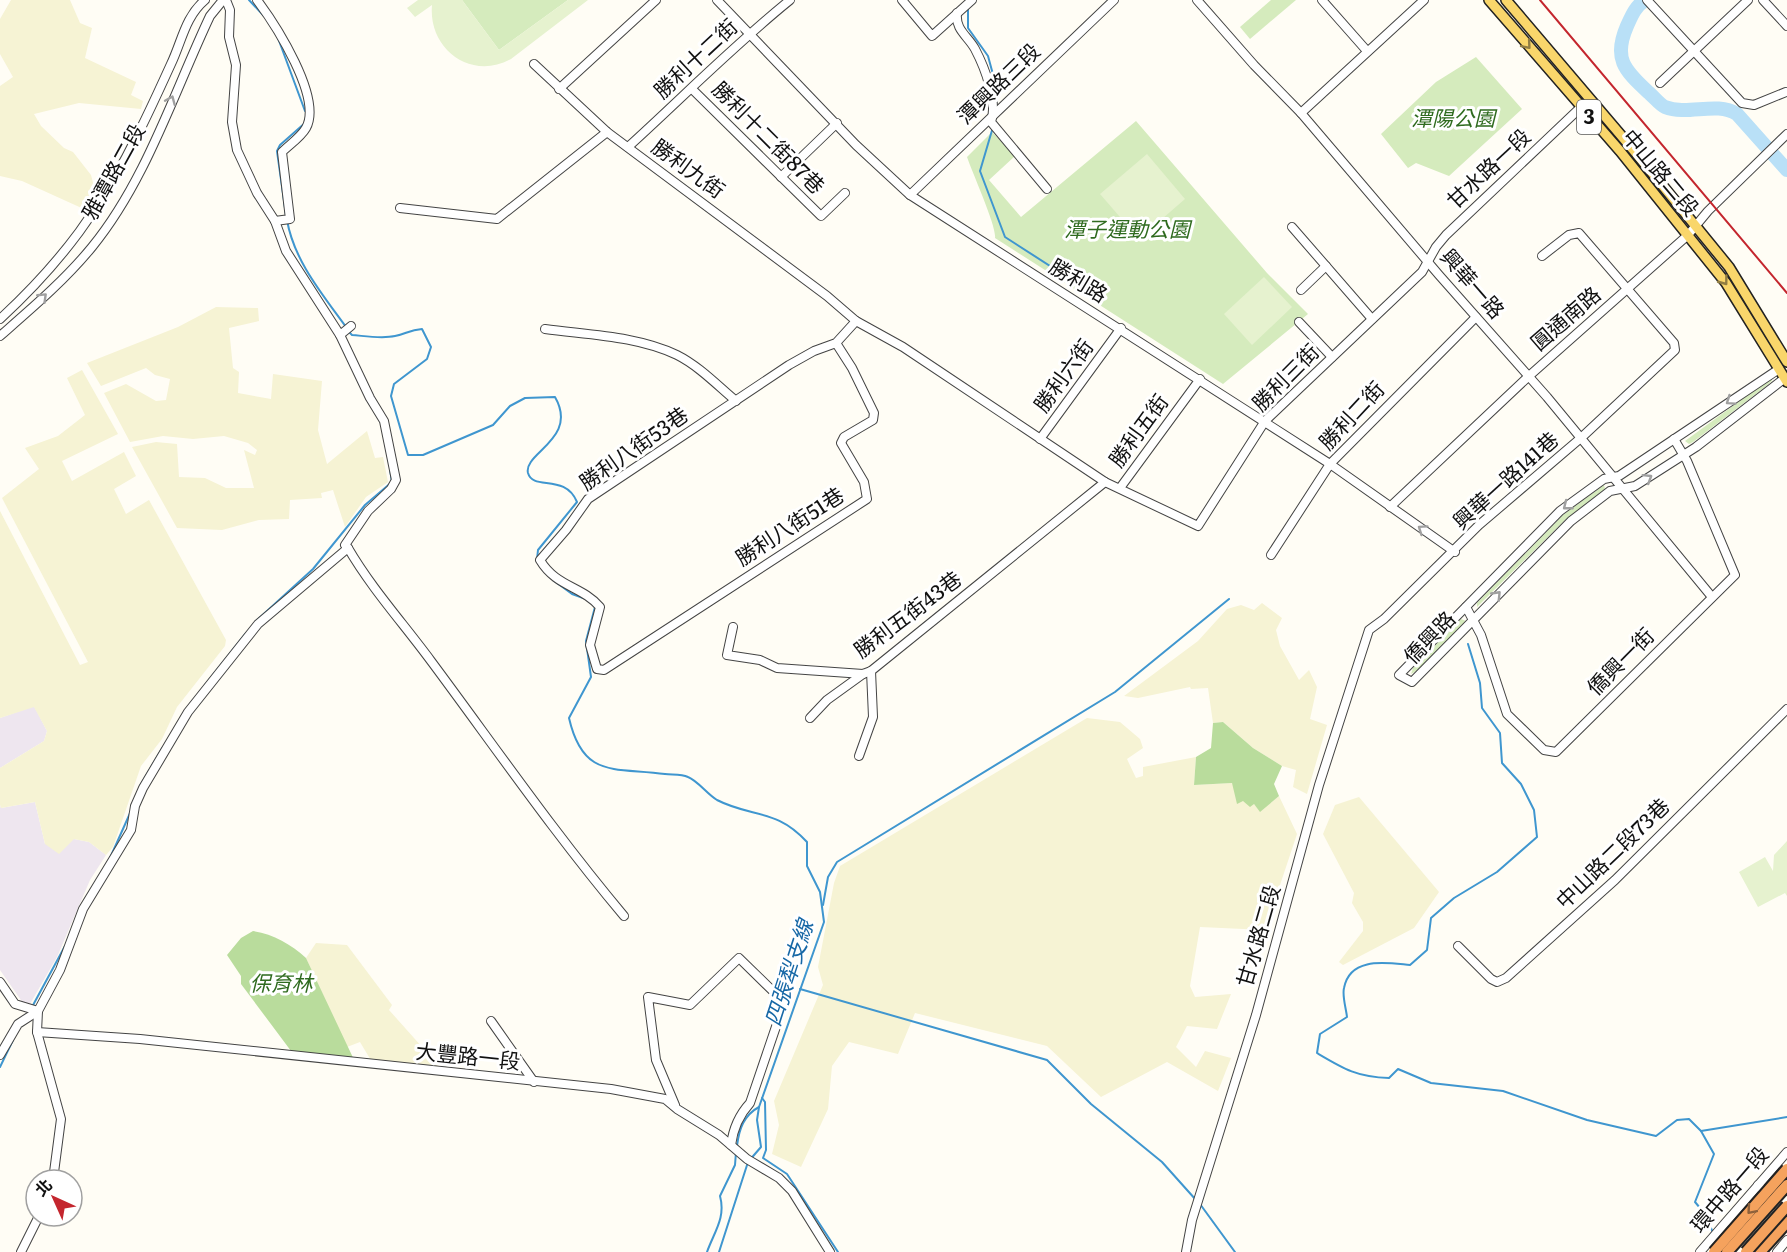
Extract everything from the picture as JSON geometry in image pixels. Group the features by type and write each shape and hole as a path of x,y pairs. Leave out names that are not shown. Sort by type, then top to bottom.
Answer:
{"highway":[{"path":"1714,1252 1787,1169"},
{"path":"1727,1252 1787,1185"},
{"path":"1746,1252 1787,1205"},
{"path":"1760,1252 1787,1222"}],"main road":[{"name":"中山路二段","path":"1489,0 1726,283 1786,380"},
{"name":"中山路二段","path":"1506,0 1729,267 1787,362"}],"street":[{"name":"雅潭路二段","path":"0,320 33,289 81,231 140,132 194,10 205,0"},
{"name":"雅潭路二段","path":"0,336 80,261 125,198 210,16 225,0"},
{"path":"225,0 230,10 228,37 236,65 233,135 237,150 257,192 275,221 286,252 340,335 370,398 384,421 396,480 391,489 368,511 345,545 366,579 430,659 484,736 580,864 624,916"},
{"path":"257,0 273,21 300,76 311,112 306,129 282,152 290,219 275,221"},
{"path":"559,89 656,0"},
{"name":"勝利路","path":"717,0 910,195 1121,328 1330,464 1455,552"},
{"name":"勝利十二街","path":"628,147 749,33 790,0"},
{"path":"902,0 932,36 969,3"},
{"name":"潭興路三段","path":"910,195 995,118 1114,0"},
{"name":"興華一路","path":"1197,0 1254,65 1301,113 1582,437 1712,597"},
{"path":"1322,0 1367,51"},
{"path":"1301,113 1424,0"},
{"path":"1647,0 1742,103 1754,105 1786,92"},
{"path":"1660,83 1748,0"},
{"path":"1764,0 1787,26"},
{"path":"957,13 958,28 974,47 982,64 995,118 1047,189"},
{"name":"勝利九街","path":"534,64 607,132 827,296 856,321 903,348"},
{"name":"勝利十二街87巷","path":"692,89 821,216 845,193"},
{"name":"甘水路一段","path":"1429,261 1436,247 1462,219 1580,108"},
{"path":"781,177 837,123"},
{"path":"400,208 497,219 607,132"},
{"name":"圓通南路","path":"1390,507 1529,376 1688,235 1787,134"},
{"path":"1292,227 1371,319"},
{"path":"1542,256 1569,235 1579,233 1629,289"},
{"name":"勝利三街","path":"1119,488 1198,526 1264,422 1422,272 1429,261"},
{"path":"1301,290 1326,266"},
{"name":"興華一路141巷","path":"1369,630 1455,552 1479,525 1582,437 1675,350 1674,343 1629,289"},
{"name":"勝利二街","path":"1271,555 1330,464 1476,317"},
{"name":"勝利八街53巷","path":"604,670 597,669 590,645 600,607 591,597 568,587 547,572 540,560 588,499 797,360 836,344 856,321"},
{"path":"1299,322 1332,357"},
{"path":"340,335 351,326"},
{"name":"勝利六街","path":"903,348 1040,440 1121,328"},
{"path":"545,329 608,337 655,347 679,356 736,401"},
{"name":"勝利八街51巷","path":"604,670 867,499 864,482 841,443 844,437 873,420 874,413 852,368 836,344"},
{"name":"僑興路","path":"1779,369 1615,477 1604,479 1560,511 1399,675 1412,682 1571,521 1611,490 1635,486 1684,455 1786,380"},
{"name":"勝利五街","path":"1040,440 1105,482 1119,488 1200,379"},
{"name":"僑興一街","path":"1466,607 1474,619 1507,714 1544,750 1552,753 1564,744 1735,574 1684,455 1674,439"},
{"name":"勝利五街43巷","path":"733,627 727,655 760,660 777,668 867,672 1105,482"},
{"path":"55,1168 61,1119 37,1032 38,1011 60,970 83,909 131,830 135,806 143,788 188,712 258,624 348,548"},
{"name":"甘水路二段","path":"1186,1252 1192,1220 1256,1015 1319,785 1369,630"},
{"path":"810,717 827,700 867,672 873,717 859,756"},
{"name":"中山路二段73巷","path":"1458,946 1491,979 1497,982 1506,978 1615,880 1787,709"},
{"path":"677,1109 656,1060 648,997 690,1005 740,958 781,999 783,1006 750,1103 743,1111 733,1131 731,1145"},
{"path":"0,982 15,1004 38,1011"},
{"path":"0,1055 18,1024 38,1011"},
{"path":"491,1022 534,1083"},
{"name":"大豐路一段","path":"37,1032 152,1040 534,1083 611,1089 666,1099 677,1109 786,1184 830,1252"},
{"name":"環中路一段","path":"1700,1252 1787,1152"},
{"path":"1758,1185 1767,1186 1787,1205"},
{"path":"1758,1185 1787,1215"},
{"path":"21,1252 33,1228"},
{"path":"1777,1252 1787,1240"}],"shaded area":[{"path":"11,0 70,0 80,23 92,28 85,58 136,82 131,95 143,101 141,109 79,103 34,114 41,126 64,148 73,152 91,175 96,194 86,210 22,181 0,176 0,86 13,77 0,54 0,19"},
{"path":"216,307 258,308 259,321 229,328 233,368 239,372 238,393 271,399 273,374 322,381 318,430 327,464 367,431 375,458 383,457 388,482 366,497 345,527 333,490 321,493 322,498 290,500 289,519 259,520 222,530 177,528 132,447 156,442 177,444 179,477 205,478 226,488 254,488 244,450 255,455 257,450 248,443 224,436 193,439 163,436 130,442 104,393 126,384 156,401 166,400 170,379 155,375 146,368 101,386 87,363 178,327"},
{"path":"82,370 118,434 62,461 72,481 124,452 136,476 114,489 126,514 149,500 226,640 225,646 177,707 162,739 141,766 113,847 106,855 89,842 74,839 59,854 45,844 35,802 1,808 0,805 0,768 44,741 47,731 34,707 0,718 0,511 80,665 88,662 2,498 39,469 25,448 58,436 85,415 67,378"},
{"path":"1262,603 1282,618 1276,630 1280,646 1299,680 1309,670 1317,687 1310,719 1327,725 1307,794 1293,787 1296,770 1282,766 1253,748 1223,722 1213,723 1208,688 1191,689 1190,687 1138,698 1124,696 1198,641 1227,609 1241,605 1254,610"},
{"path":"34,706 47,731 44,741 0,768 0,718"},
{"path":"1087,718 1120,722 1140,739 1143,748 1127,759 1136,778 1143,776 1143,767 1196,757 1194,785 1232,783 1243,801 1254,804 1260,811 1279,796 1297,834 1265,930 1200,927 1190,986 1195,997 1231,994 1217,1029 1187,1026 1176,1047 1196,1067 1205,1051 1231,1058 1218,1091 1167,1062 1101,1097 1047,1046 915,1013 898,1054 849,1042 832,1066 828,1109 801,1167 772,1154 779,1125 774,1101 823,985 818,967 834,883 840,866"},
{"path":"1359,797 1439,892 1414,928 1343,965 1339,962 1363,931 1363,922 1352,903 1354,893 1323,834 1335,805"},
{"path":"35,802 45,844 74,839 89,842 106,855 90,880 57,957 30,1004 23,1003 0,970 0,805 1,808"},
{"path":"316,943 347,945 392,1005 389,1010 439,1066 436,1070 372,1062 360,1042 347,1047 306,958"}],"green space":[{"path":"418,0 462,0 499,50 568,0 588,0 511,59 496,65 481,66 455,57 445,47 437,35 432,5 415,17 407,8"},
{"path":"462,0 568,0 499,50"},
{"path":"1271,0 1296,0 1250,39 1240,27"},
{"name":"潭陽公園","path":"1476,57 1522,109 1449,176 1416,163 1408,168 1381,134 1436,82"},
{"name":"潭子運動公園","path":"1136,121 1267,273 1308,314 1223,384 995,238 988,211 967,157 992,132 1015,156 989,180 1021,217"},
{"path":"1147,154 1185,199 1139,239 1100,194"},
{"path":"1264,277 1292,307 1252,345 1224,314"},
{"path":"1771,378 1772,381 1765,387 1693,442 1689,444 1685,441"},
{"path":"1604,485 1605,489 1566,519 1477,607 1477,603 1563,515"},
{"path":"1461,619 1466,621 1418,670 1411,674 1413,668"},
{"path":"1223,722 1253,748 1282,766 1274,784 1279,796 1260,812 1254,804 1250,807 1243,801 1237,804 1232,783 1194,785 1196,757 1211,748 1213,723"},
{"path":"1787,841 1787,896 1785,893 1758,907 1739,872 1765,857 1773,871 1774,855"},
{"name":"保育林","path":"253,931 281,940 306,958 356,1064 294,1055 241,984 241,976 227,955 241,938"}],"waterway":[{"name":"四張犁支線","path":"249,0 264,16"},
{"path":"1645,0 1632,15 1623,37 1621,55 1627,70 1665,107 1683,110 1711,108 1729,110 1737,114 1787,170"},
{"path":"968,6 968,28 988,56 998,93 996,103"},
{"name":"四張犁支線","path":"278,38 305,111"},
{"name":"四張犁支線","path":"286,215 277,151 280,145 305,123"},
{"path":"993,127 980,171 1005,237 1095,295"},
{"name":"四張犁支線","path":"287,220 296,250 303,263 346,327"},
{"name":"四張犁支線","path":"349,332 352,335 385,337 422,329 431,347 427,359 394,384 391,396 408,455 423,455 493,425 510,406 525,398 555,397 561,412 560,424 556,434 533,459 528,473 536,481 565,488 572,493 577,502 538,550 537,559"},
{"path":"255,622 313,569 365,505 392,482 390,469"},
{"name":"四張犁支線","path":"553,580 572,594 586,599"},
{"path":"823,905 828,877 837,862 1115,692 1229,599"},
{"name":"四張犁支線","path":"595,607 586,641 591,677 569,718 575,738 583,752 592,761 603,766 688,777 717,800 785,824 807,842 807,866 820,892 824,922 759,1107 757,1120 761,1147 748,1162 719,1252"},
{"path":"205,685 246,633"},
{"path":"1468,644 1480,683 1482,708 1500,733 1502,763 1521,784 1534,810 1537,837 1497,872 1454,898 1431,918 1427,950 1410,965 1371,964 1361,966 1354,971 1344,988 1347,1017 1320,1034 1317,1053 1359,1074 1389,1078 1398,1069 1431,1083 1503,1091 1587,1120 1656,1136 1677,1120 1689,1119 1701,1131 1714,1154 1695,1202 1706,1215 1713,1233"},
{"path":"140,786 163,747"},
{"path":"110,858 131,811"},
{"path":"32,1007 65,946"},
{"path":"800,989 1047,1060 1091,1104 1162,1162 1196,1200"},
{"path":"0,1067 13,1040"},
{"path":"762,1098 765,1102 766,1150 763,1158 787,1174 838,1252"},
{"path":"737,1146 743,1123 759,1107"},
{"path":"1701,1131 1787,1117"},
{"path":"707,1252 720,1218 720,1196 735,1165 736,1152"},
{"path":"1200,1204 1235,1252"}],"railway":[{"path":"1540,0 1787,293"}]}
